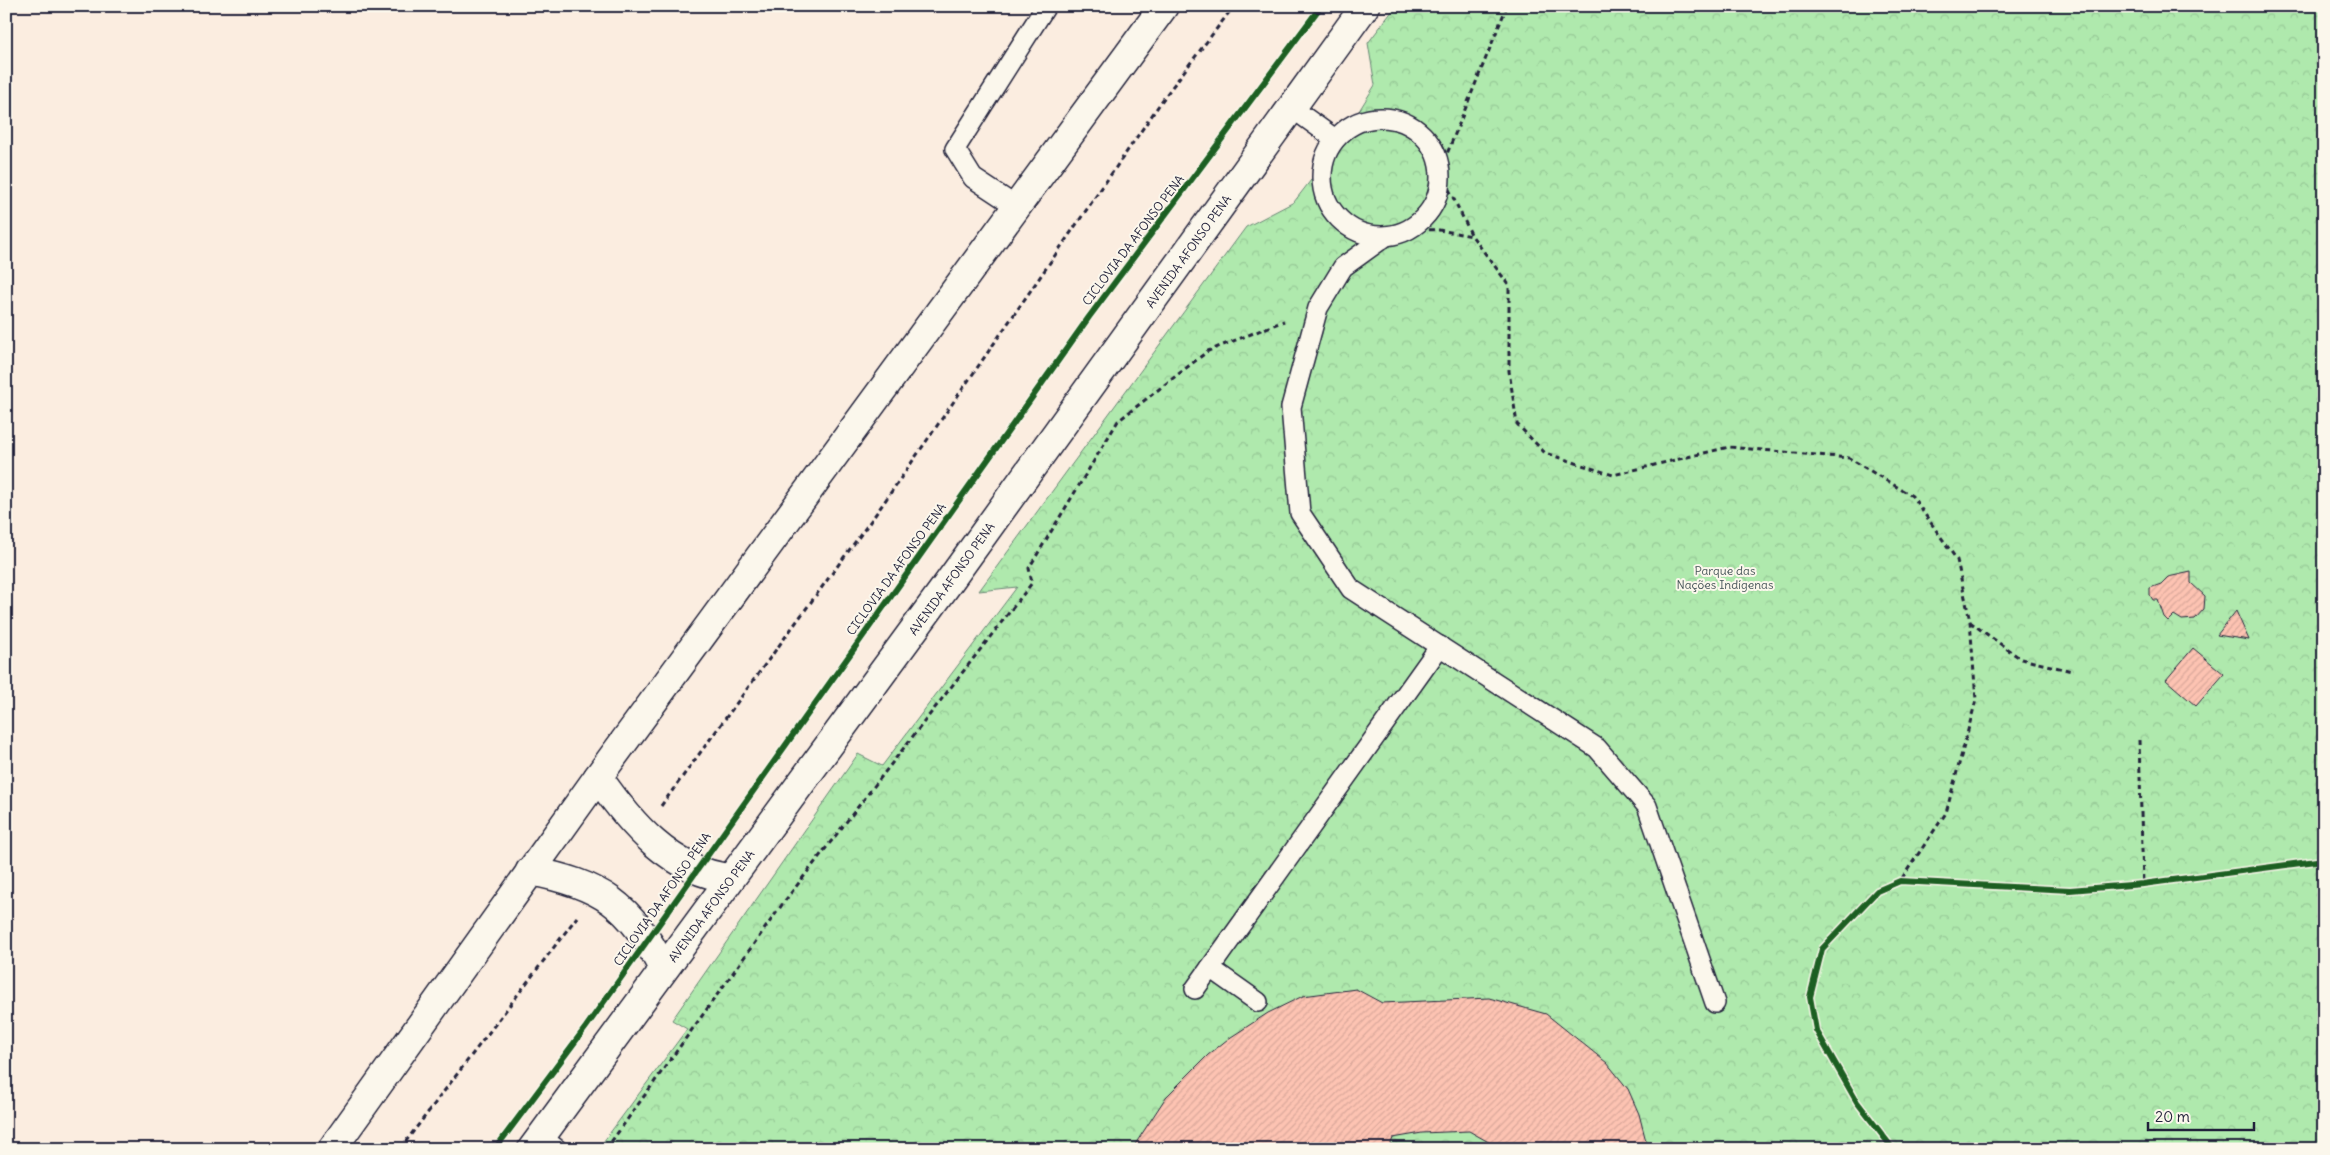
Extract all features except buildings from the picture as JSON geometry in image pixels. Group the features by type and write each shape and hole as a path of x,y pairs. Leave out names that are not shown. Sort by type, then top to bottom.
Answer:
{"main road":[{"path":"332,1149 598,777 1164,6"},
{"name":"AVENIDA AFONSO PENA","path":"543,1145 663,969 946,586 1365,6"},
{"path":"598,777 625,813 676,860 696,871 712,876 730,878"},
{"path":"530,871 554,876 597,891 614,901 631,917 647,939 663,969"}],"lane":[{"path":"1016,207 973,178 955,149 1046,6"},
{"path":"1292,108 1334,139"},
{"path":"1386,236 1364,234 1342,223 1328,205 1321,182 1324,159 1334,139 1352,124 1375,117 1398,120 1419,131 1434,148 1440,171 1438,194 1426,215 1409,229 1386,236 1343,267 1318,308 1291,406 1300,513 1351,589 1597,748 1646,806 1715,1004"},
{"path":"1194,989 1440,646"},
{"path":"1210,968 1258,1002"}],"path":[{"path":"643,831 878,511 1166,95 1234,6"},
{"path":"1508,6 1440,171 1472,236 1509,284 1509,371 1516,424 1545,453 1614,475 1729,447 1849,458 1912,496 1957,560 1970,621 1976,700 1946,813 1900,882"},
{"path":"1409,229 1453,231 1472,236"},
{"path":"606,1149 784,902 1032,583 1029,568 1118,421 1208,352 1318,308"},
{"path":"1970,621 2021,659 2072,671"},
{"path":"2139,740 2143,884"},
{"path":"1892,885 1900,882 1910,882"},
{"path":"2134,885 2152,883"},
{"path":"400,1149 597,891"}],"green space":[{"name":"Parque das Nações Indígenas","path":"1396,6 2324,6 2324,1149 598,1149 687,1029 672,1020 858,754 882,766 1017,587 979,591 1246,227 1294,202 1338,145 1375,85 1368,43"}],"cycle path":[{"name":"CICLOVIA DA AFONSO PENA","path":"495,1149 586,1027 1089,317 1321,6"},
{"path":"1893,1149 1857,1102 1816,1030 1810,997 1822,949 1877,891 1900,881 2070,890 2143,884 2324,860"}]}
